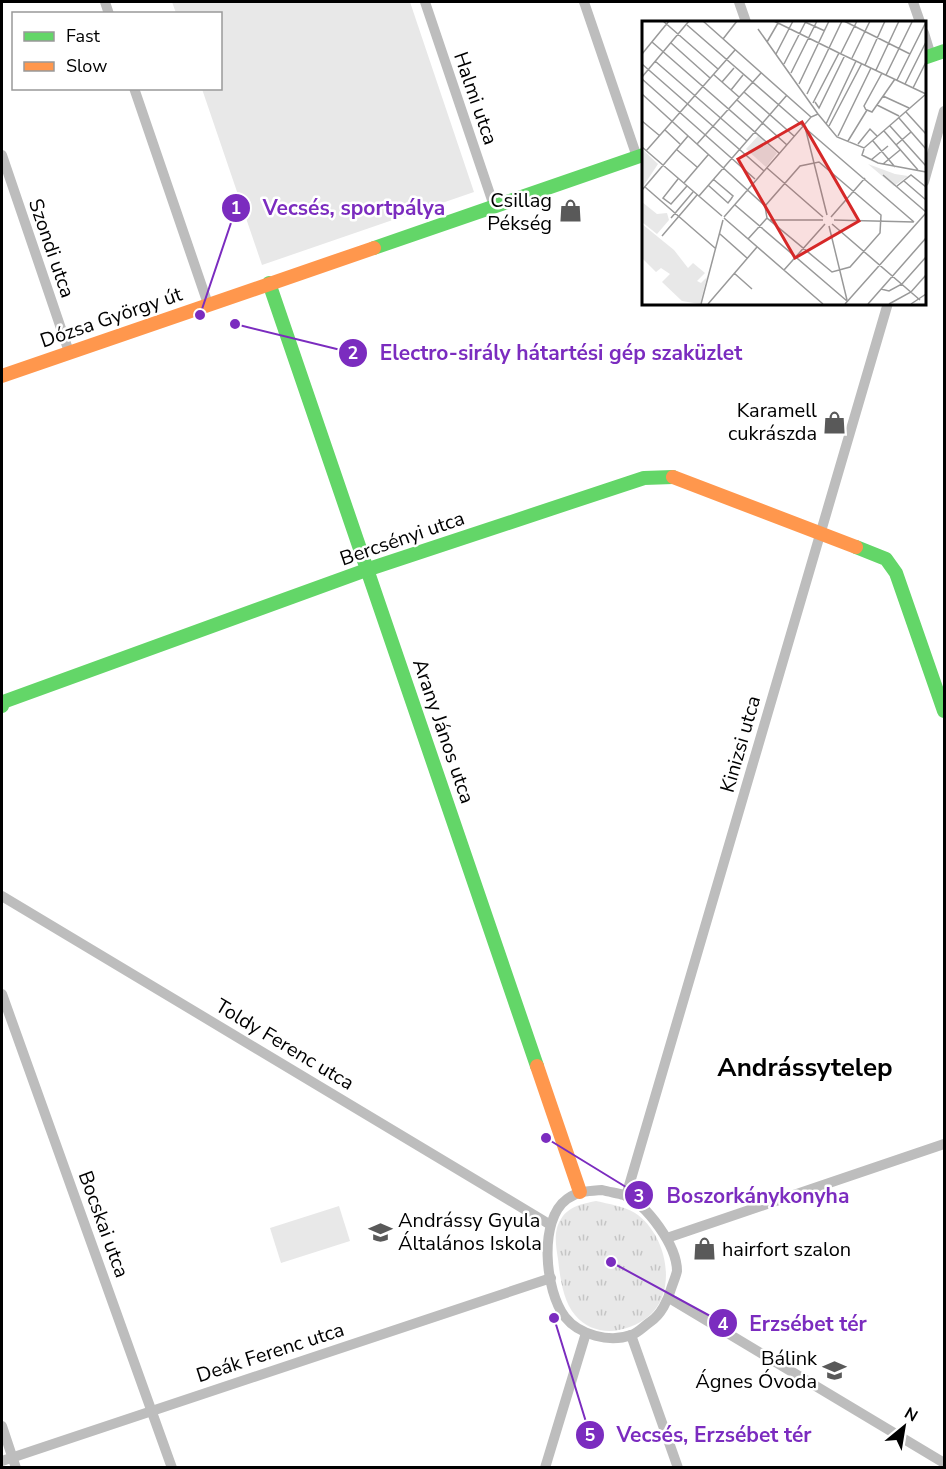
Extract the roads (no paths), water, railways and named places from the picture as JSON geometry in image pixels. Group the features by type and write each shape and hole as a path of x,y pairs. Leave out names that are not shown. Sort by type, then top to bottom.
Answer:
{"street":[{"name":"Halmi utca","path":"425,2 494,206"},
{"path":"584,2 640,156"},
{"path":"739,2 746,21"},
{"path":"913,2 920,21"},
{"path":"925,35 933,55"},
{"path":"135,90 207,304"},
{"path":"925,179 945,111"},
{"name":"Szondi utca","path":"2,155 69,352"},
{"name":"Dózsa György út","path":"2,376 640,156"},
{"name":"Arany János utca","path":"269,283 369,569 580,1192"},
{"name":"Kinizsi utca","path":"626,1196 888,304"},
{"name":"Bercsényi utca","path":"2,701 369,569 656,476 681,480 878,554 892,566 945,711"},
{"name":"Toldy Ferenc utca","path":"2,896 549,1224"},
{"name":"Bocskai utca","path":"2,994 172,1467"},
{"path":"667,1238 945,1144"},
{"path":"602,1190 626,1196 653,1219 667,1238 677,1271 669,1298 654,1320 631,1335 609,1338 586,1334 566,1318 555,1298 548,1250 549,1224 557,1209 567,1199 580,1192 602,1190"},
{"name":"Deák Ferenc utca","path":"10,1462 152,1411 551,1278"},
{"path":"669,1298 945,1463"},
{"path":"545,1467 586,1334"},
{"path":"631,1335 678,1467"},
{"path":"2,1426 10,1462"}],"place":[{"name":"Csillag Pékség","path":"570,211"},
{"name":"Vecsés, sportpálya","path":"200,315"},
{"name":"Electro-sirály hátartési gép szaküzlet","path":"235,324"},
{"name":"Karamell cukrászda","path":"835,422"},
{"name":"Boszorkánykonyha","path":"546,1138"},
{"name":"Andrássy Gyula Általános Iskola","path":"380,1232"},
{"name":"hairfort szalon","path":"704,1249"},
{"name":"Erzsébet tér","path":"611,1262"},
{"name":"Vecsés, Erzsébet tér","path":"554,1318"},
{"name":"Bálink Ágnes Óvoda","path":"835,1370"}],"district":[{"name":"Andrássytelep","path":"805,1067"}]}
